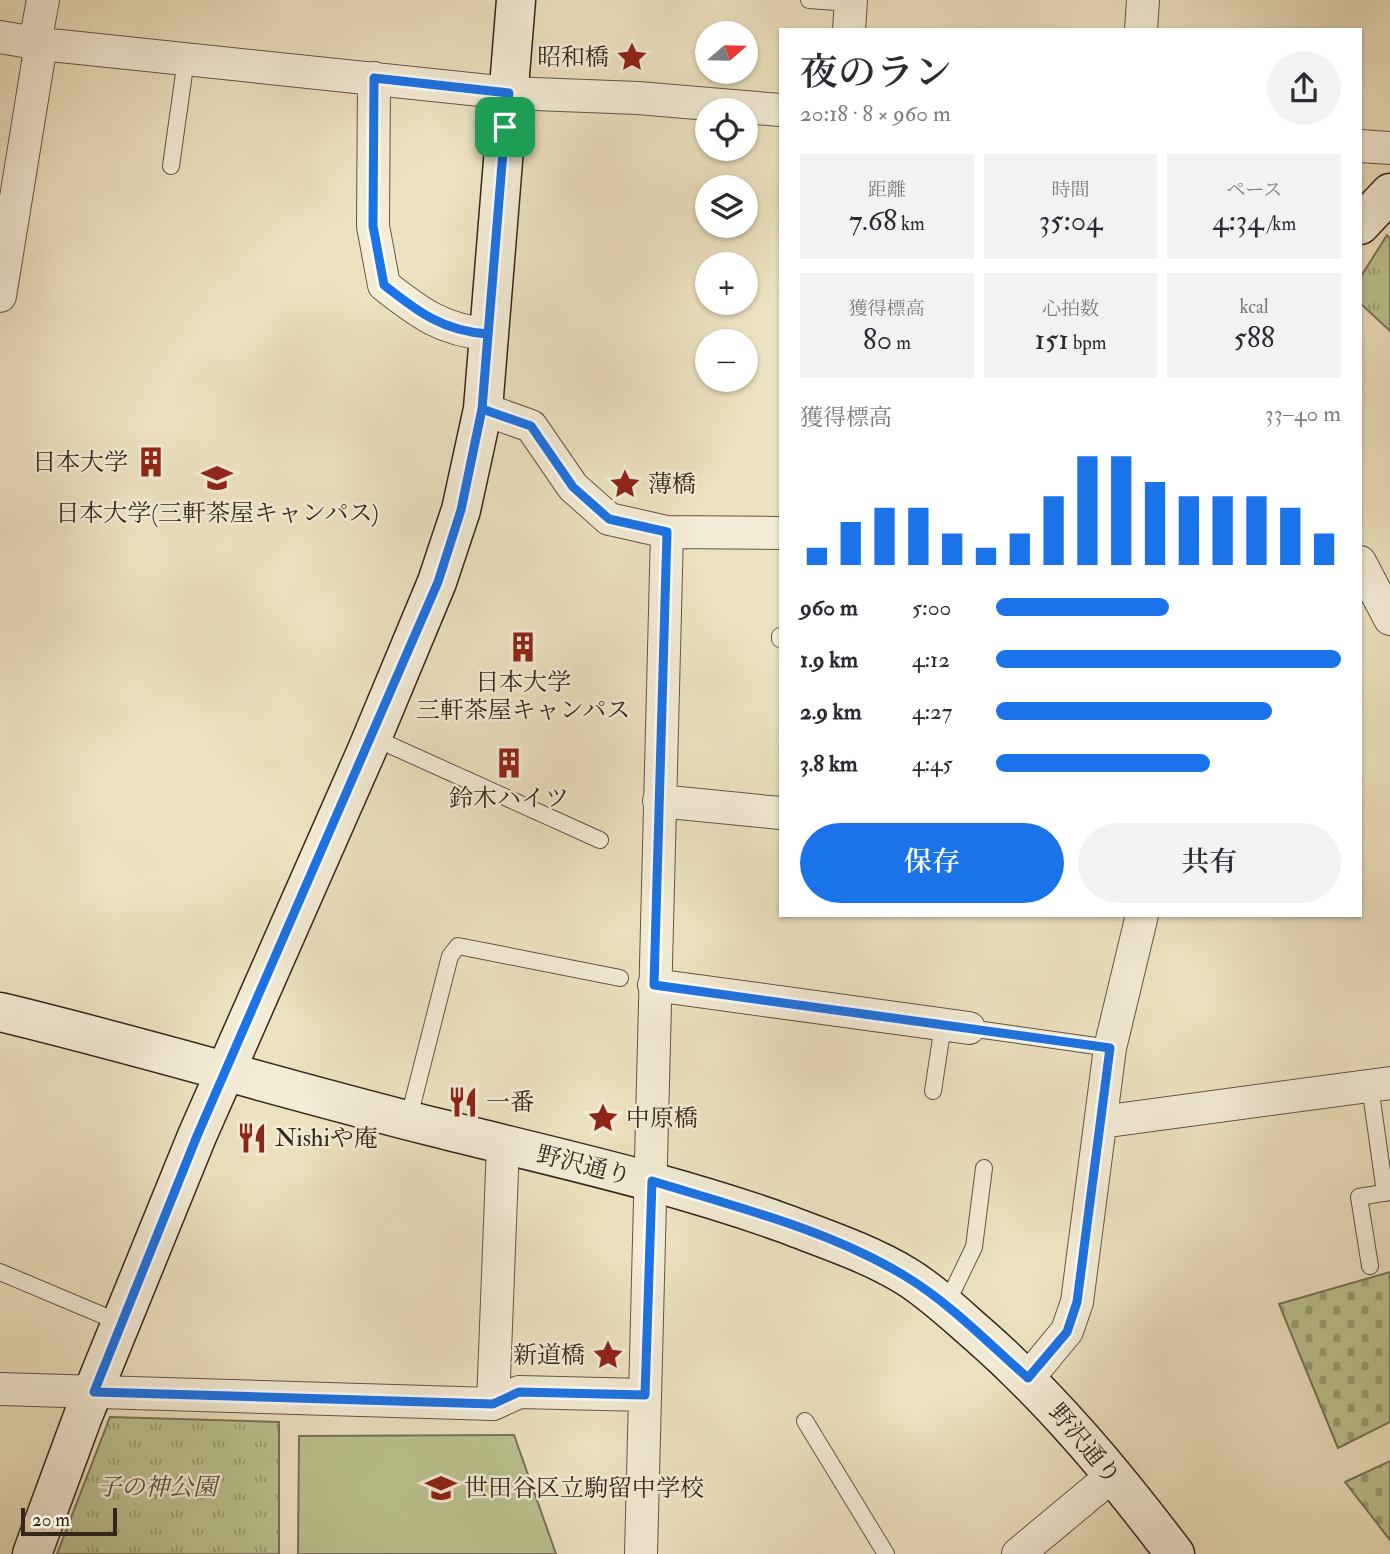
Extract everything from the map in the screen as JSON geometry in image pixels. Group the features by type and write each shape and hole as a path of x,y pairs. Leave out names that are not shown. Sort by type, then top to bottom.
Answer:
{"street":[{"path":"0,296 43,0"},
{"path":"32,1554 121,1323 226,1070 438,582 468,485 482,409 516,0"},
{"path":"1141,28 1143,0"},
{"path":"0,37 38,44 509,93 638,98 779,110"},
{"path":"374,78 373,226 384,285 412,307 450,329 488,334"},
{"path":"1362,146 1390,148"},
{"path":"1362,223 1390,193"},
{"path":"482,409 531,426 573,487 609,519 667,532 779,533"},
{"path":"641,1554 667,532"},
{"path":"1362,566 1390,619"},
{"path":"659,801 779,813"},
{"path":"1028,1378 1067,1332 1077,1302 1110,1048 1142,917"},
{"path":"654,985 956,1026"},
{"name":"野沢通り","path":"0,1012 226,1070 408,1121 652,1181 756,1213 841,1244 905,1276 946,1306 1028,1378 1112,1475 1175,1554"},
{"path":"1101,1122 1380,1084"},
{"path":"493,1404 503,1145"},
{"path":"0,1389 493,1404 519,1392 645,1395"},
{"path":"1018,1554 1112,1475"}],"lane":[{"path":"808,0 851,11"},
{"path":"171,166 187,59"},
{"path":"372,737 600,840"},
{"path":"408,1121 450,956 458,946 620,978"},
{"path":"933,1091 956,1026 1110,1048"},
{"path":"1370,1266 1359,1197 1387,1192 1380,1084"},
{"path":"946,1306 974,1247 984,1168"},
{"path":"0,1272 121,1323"},
{"path":"805,1421 886,1554"}],"green space":[{"path":"1387,235 1390,239 1390,331 1362,305 1362,275"},
{"path":"1390,1272 1390,1422 1338,1448 1279,1304"},
{"name":"子の神公園","path":"110,1417 279,1422 279,1554 57,1554"},
{"name":"世田谷区立駒留中学校","path":"514,1435 556,1554 298,1554 299,1436"},
{"path":"1390,1461 1390,1540 1345,1482"}],"place":[{"name":"昭和橋","path":"632,57"},
{"name":"日本大学","path":"151,462"},
{"name":"日本大学(三軒茶屋キャンパス)","path":"217,478"},
{"name":"薄橋","path":"625,484"},
{"name":"日本大学 三軒茶屋キャンパス","path":"523,647"},
{"name":"鈴木ハイツ","path":"509,763"},
{"name":"一番","path":"463,1102"},
{"name":"中原橋","path":"603,1118"},
{"name":"Nishiや庵","path":"252,1138"},
{"name":"新道橋","path":"608,1355"},
{"name":"世田谷区立駒留中学校","path":"441,1488"}],"route":[{"path":"505,127 482,409 474,461 438,582 197,1136 94,1392 493,1404 519,1392 645,1395 652,1181 756,1213 841,1244 905,1276 946,1306 1028,1378 1067,1332 1077,1302 1110,1048 654,985 667,532 609,519 573,487 531,426 482,409 488,334 450,329 412,307 384,285 373,226 374,78 509,93 505,127"}]}
